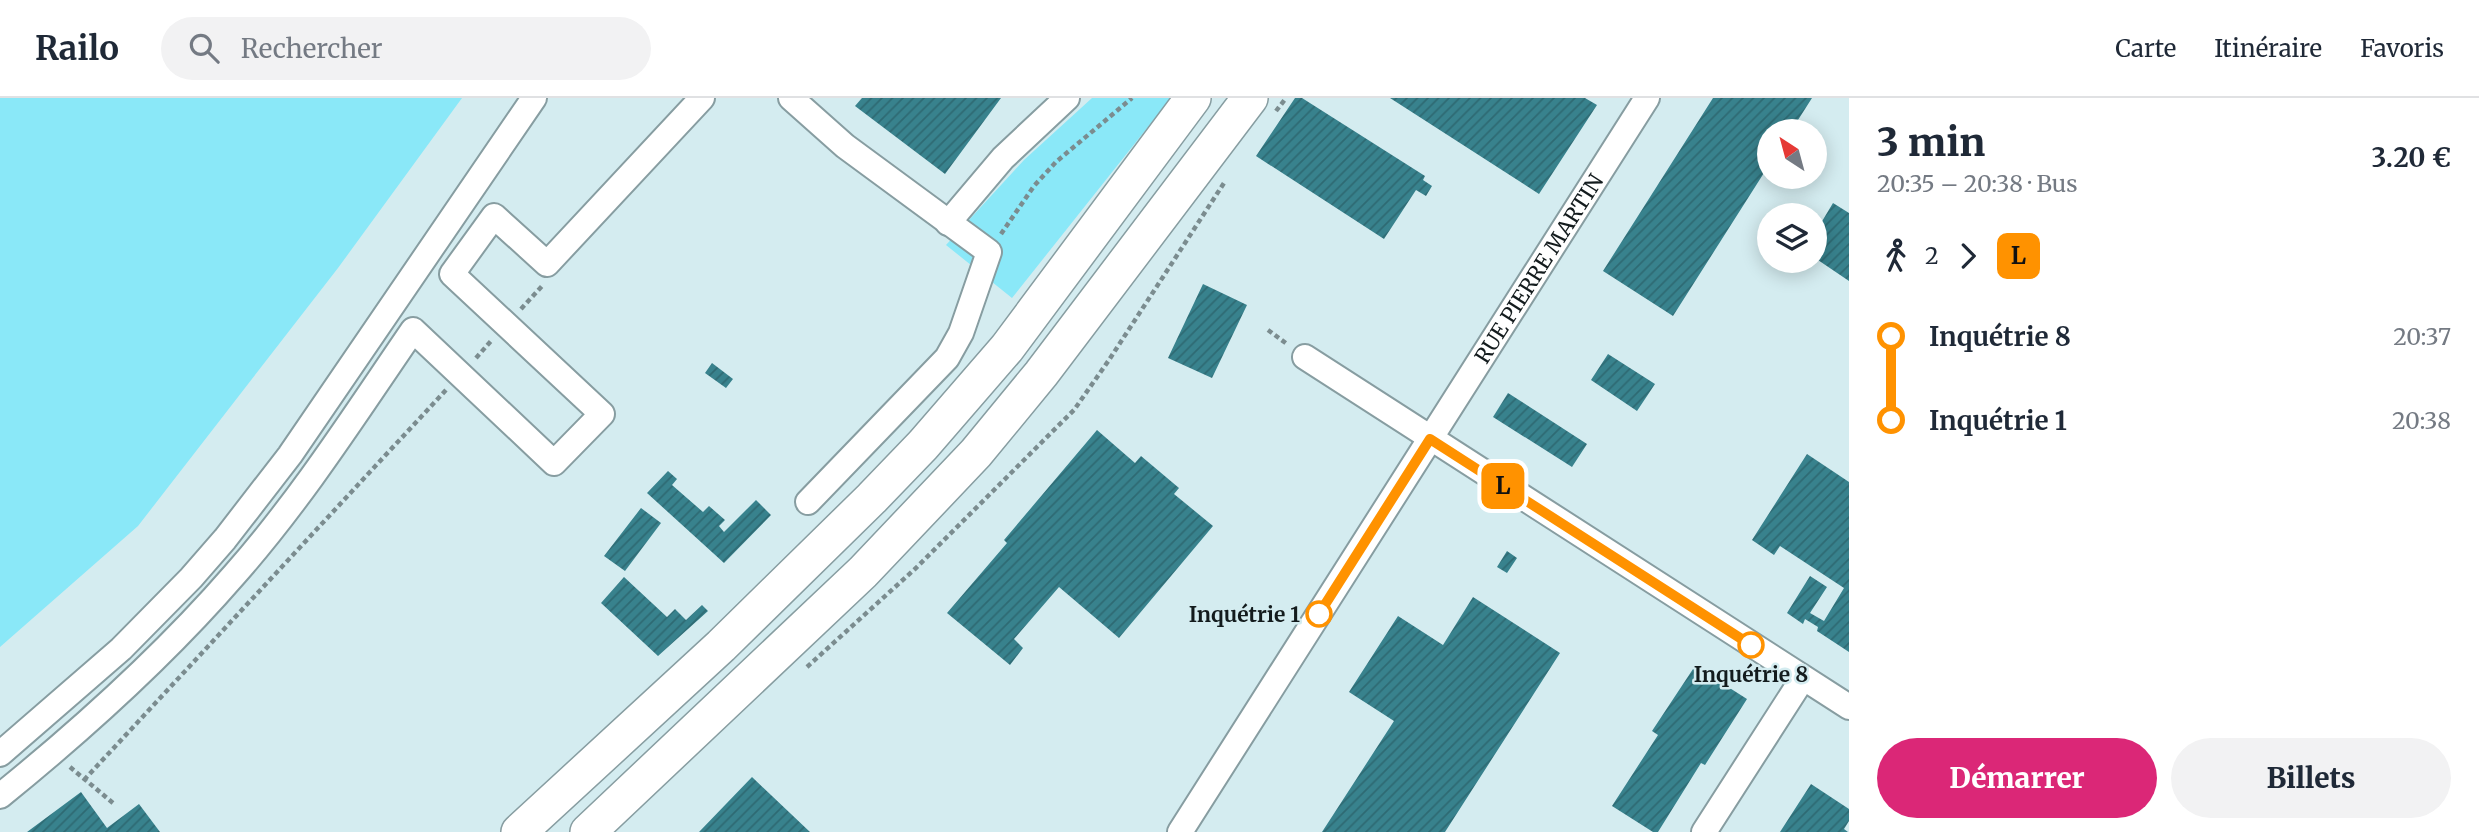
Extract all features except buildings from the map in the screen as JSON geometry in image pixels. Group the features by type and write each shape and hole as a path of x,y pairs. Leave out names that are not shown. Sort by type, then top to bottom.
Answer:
{"highway":[{"path":"519,832 590,769 806,564 970,393 1007,348 1193,98"},
{"path":"588,832 863,572 976,453 1260,109"},
{"path":"505,832 590,769"}],"street":[{"path":"0,754 121,649 191,578 233,529 290,454 534,98"},
{"path":"0,796 54,752 157,658 236,574 311,478 413,330 554,463 602,414 452,274 494,216 547,264 702,98"},
{"path":"791,98 845,146 989,253 961,334 947,358 808,502"},
{"path":"948,223 1003,158 1067,98"},
{"name":"RUE PIERRE MARTIN","path":"1180,832 1647,98"},
{"path":"1305,357 1849,707"},
{"path":"1704,832 1803,678"}],"path":[{"path":"989,253 1034,186 1056,163 1132,98"},
{"path":"1260,109 1286,98"},
{"path":"1074,410 1229,174"},
{"path":"83,780 547,281"},
{"path":"54,752 83,780 113,803"}],"shaded area":[{"path":"0,98 462,98 338,268 138,526 0,647"},
{"path":"1092,98 1171,98 1012,298 946,245 1024,160"}],"bus line":[{"name":"L","path":"1319,614 1430,439 1751,645"}],"place":[{"name":"Inquétrie 1","path":"1319,614"},
{"name":"Inquétrie 8","path":"1751,645"}]}
